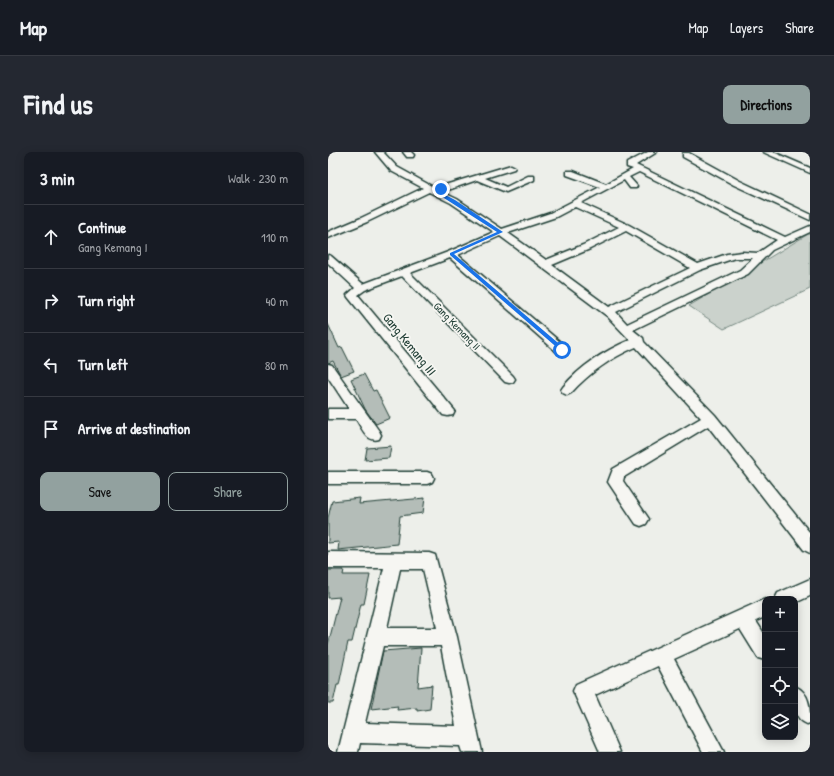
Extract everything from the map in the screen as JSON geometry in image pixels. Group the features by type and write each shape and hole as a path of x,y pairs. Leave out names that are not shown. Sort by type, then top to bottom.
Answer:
{"street":[{"path":"379,152 394,169 454,201 501,232 608,312 626,328 710,419 810,545"},
{"path":"653,152 630,164 784,240"},
{"path":"767,152 810,171"},
{"path":"686,154 737,183 810,217"},
{"path":"328,235 433,189 510,167"},
{"path":"356,292 451,254 501,232 553,215 639,169"},
{"path":"570,173 606,186"},
{"path":"477,177 506,190 531,178"},
{"path":"625,177 633,186"},
{"path":"574,203 626,227 697,268"},
{"path":"545,264 588,247 626,227"},
{"path":"626,328 744,272 749,269 760,256 784,240 810,229"},
{"path":"451,254 562,350"},
{"path":"608,312 697,268 735,254 760,256"},
{"name":"Gang Kemang III","path":"328,258 448,411"},
{"name":"Gang Kemang II","path":"405,272 509,379"},
{"path":"567,390 577,377 593,366 639,341"},
{"path":"328,368 374,435"},
{"path":"328,414 360,414"},
{"path":"641,519 615,482 618,473 710,419"},
{"path":"328,478 427,478"},
{"path":"328,560 394,560 429,561 448,637 470,744 351,743 394,560"},
{"path":"790,596 810,587"},
{"path":"610,752 583,691 762,609"},
{"path":"743,618 762,646"},
{"path":"376,637 448,637"},
{"path":"662,655 714,752"},
{"path":"798,700 807,714"}],"shaded area":[{"path":"810,233 810,289 724,329 689,306"}],"building":[{"path":"328,324 339,348 342,347 354,371 341,376 333,361 328,363"},
{"path":"364,374 373,391 376,390 390,418 376,424 365,409 351,379"},
{"path":"391,446 389,458 365,460 367,448"},
{"path":"360,498 359,504 425,498 423,513 400,516 397,544 338,550 339,542 328,543 328,518 332,501"},
{"path":"328,570 344,570 343,575 370,575 364,604 361,604 352,642 348,642 339,685 337,685 333,703 328,703 328,645 340,597 328,598"},
{"path":"421,648 418,687 432,685 430,709 417,711 417,708 397,710 398,706 371,709 383,651"}],"route":[{"path":"441,189 435,191 454,201 501,232 451,254 562,350"}]}
